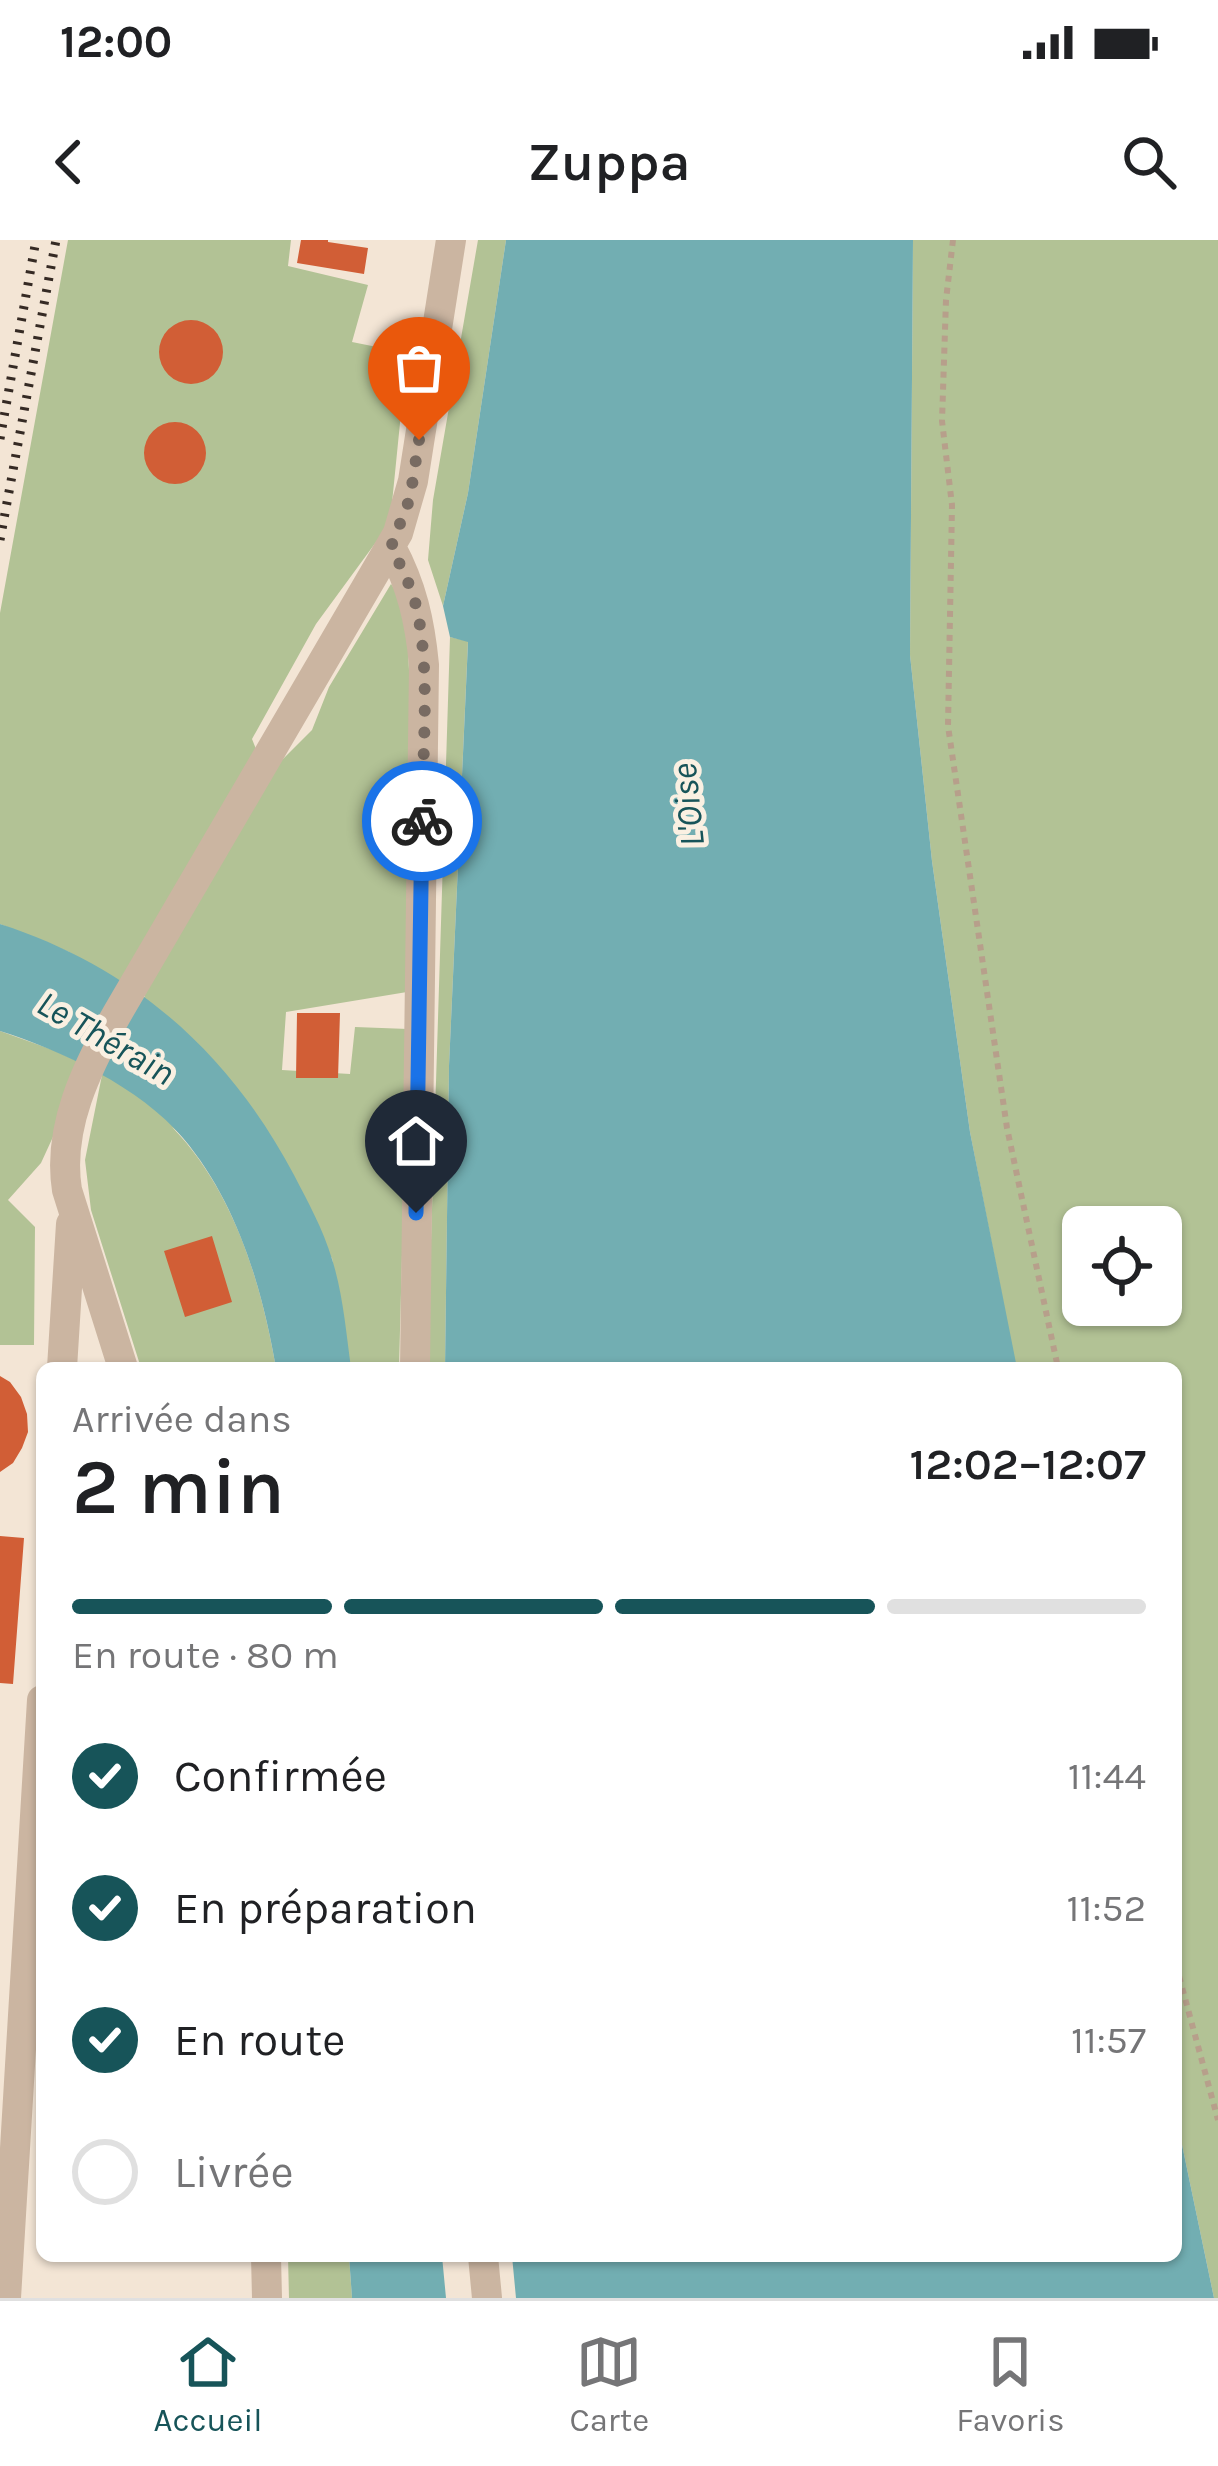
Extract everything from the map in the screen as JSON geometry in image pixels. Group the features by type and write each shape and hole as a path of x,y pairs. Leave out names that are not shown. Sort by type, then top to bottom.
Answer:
{"street":[{"path":"121,1362 72,1206 65,1176 67,1139 87,1072 394,540 413,481 451,240"},
{"path":"394,540 414,598 424,665 415,1362"},
{"path":"62,1362 72,1206"},
{"path":"6,2298 33,2013 36,1909"},
{"path":"266,2262 267,2298"},
{"path":"484,2262 487,2298"}],"path":[{"path":"953,240 942,421 952,505 947,726 1007,1127 1057,1362"},
{"path":"1182,1987 1218,2120"}],"green space":[{"path":"68,240 291,240 288,266 368,285 352,342 407,353 390,523 316,624 252,739 258,754 282,760 312,730 329,687 391,584 406,605 413,757 413,991 286,1012 282,1070 350,1074 355,1027 408,1029 399,1362 349,1362 332,1258 172,1127 212,1180 242,1239 275,1362 139,1362 91,1210 85,1160 102,1075 145,996 69,952 0,924 0,613"},
{"path":"478,240 506,240 468,493 443,606 428,560 433,500"},
{"path":"913,240 1218,240 1218,2298 1214,2298 1182,2145 1182,1362 1015,1362 970,1132 932,861 910,655"},
{"path":"450,637 468,641 449,1066 445,1362 427,1362"},
{"path":"0,1031 86,1065 41,1163 8,1200 35,1227 34,1345 0,1345"},
{"path":"288,2262 349,2262 352,2298 289,2298"}],"water":[{"name":"L'Oise","path":"506,240 913,240 910,655 932,861 970,1132 1016,1362 445,1362 449,1066 468,642 450,637 443,606 468,493"},
{"name":"Le Thérain","path":"0,924 93,964 134,990 207,1053 268,1131 324,1237 339,1286 350,1362 275,1362 244,1247 218,1190 183,1138 123,1087 0,1031"},
{"path":"1182,2145 1214,2298 516,2298 513,2262 1182,2262"},
{"path":"349,2262 443,2262 446,2298 352,2298"}],"building":[{"path":"301,240 368,248 364,274 297,263"},
{"path":"191,320 214,329 223,352 214,375 191,384 168,375 159,352 168,329"},
{"path":"175,422 197,431 206,453 197,475 175,484 153,475 144,453 153,431"},
{"path":"297,1013 340,1013 338,1078 296,1078"},
{"path":"212,1236 232,1302 185,1317 164,1251"},
{"path":"0,1376 21,1397 28,1432 13,1463 0,1472"},
{"path":"0,1536 24,1538 13,1684 0,1683"}],"railway":[{"path":"0,439 36,240"},
{"path":"0,540 56,240"}],"way so far":[{"path":"419,440 410,498 391,547 406,574 420,624 422,821"}],"route":[{"path":"416,1213 422,821"}]}
